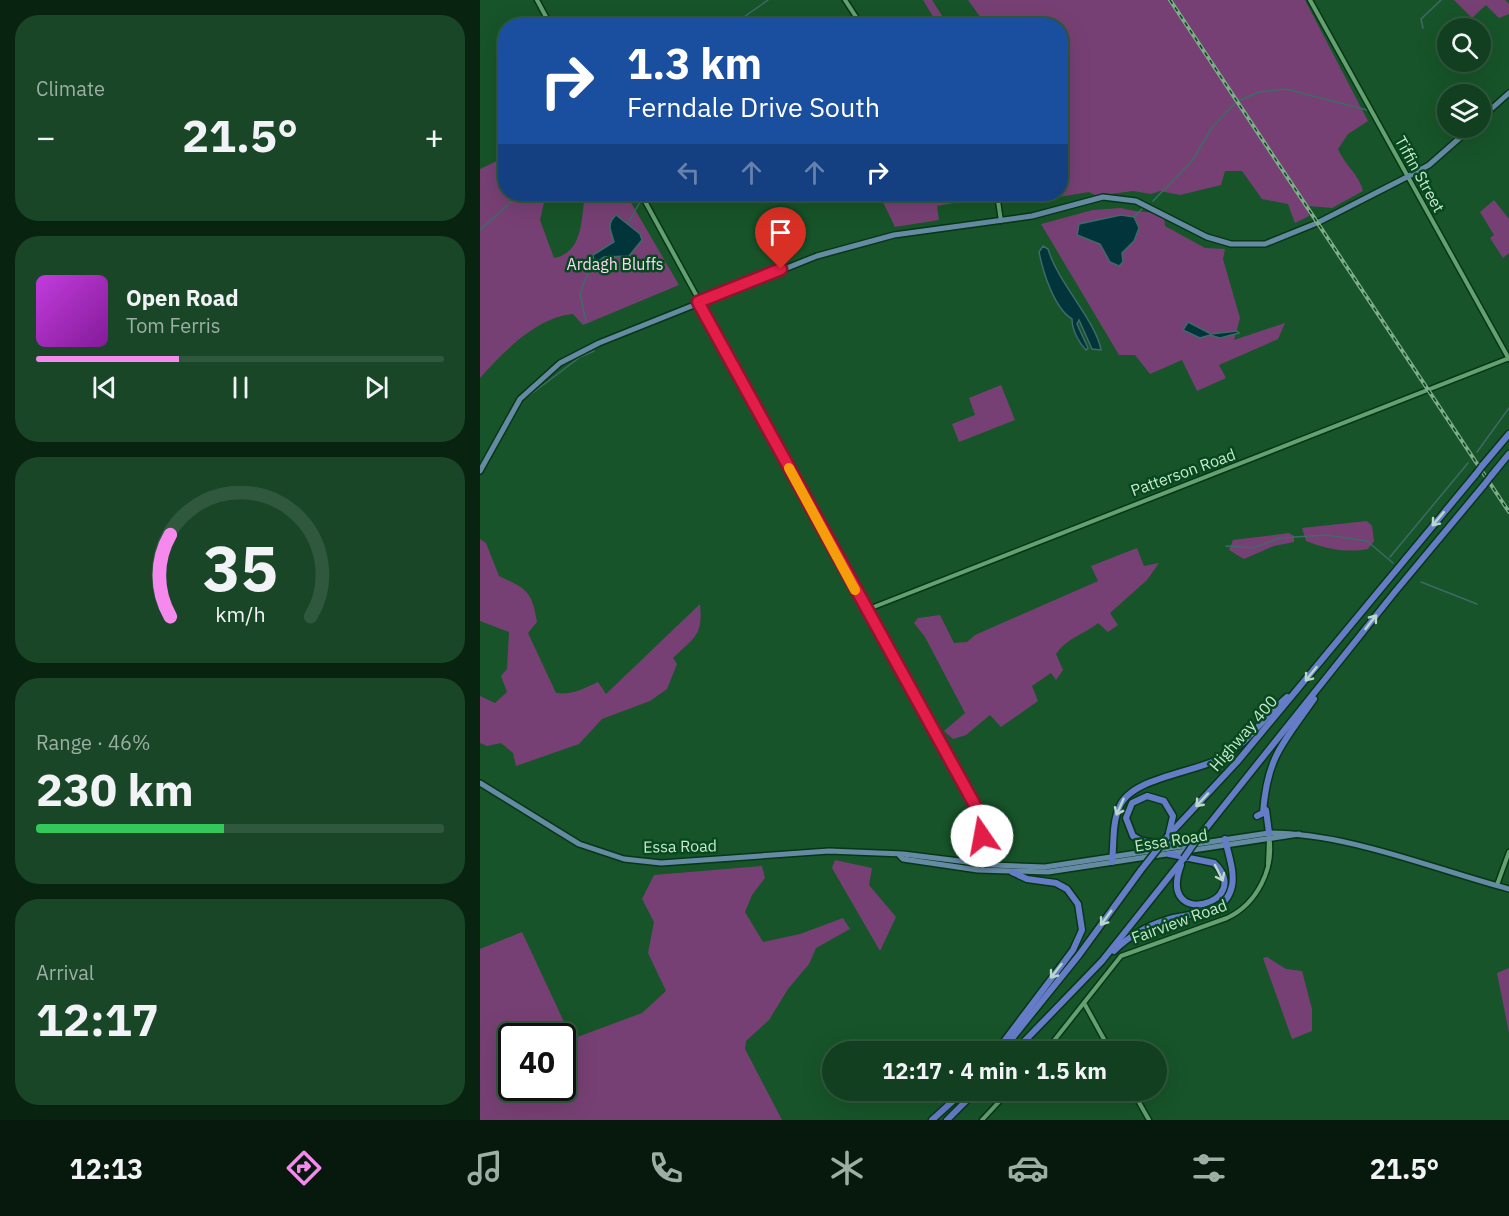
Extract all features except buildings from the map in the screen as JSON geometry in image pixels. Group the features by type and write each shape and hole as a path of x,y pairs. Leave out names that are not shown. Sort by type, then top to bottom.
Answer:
{"highway":[{"name":"Highway 400","path":"1011,1041 1079,956 1168,836 1237,762 1509,434"},
{"name":"Highway 400","path":"1025,1041 1102,961 1195,842 1509,454"},
{"path":"1257,816 1263,813 1269,769 1278,751 1335,668"},
{"path":"1112,860 1116,814 1128,794 1146,785 1206,766 1226,756 1286,698 1295,693"},
{"path":"1168,836 1173,816 1164,801 1147,796 1132,803 1126,818 1133,836 1150,844 1177,843 1184,846"},
{"path":"1264,797 1269,835"},
{"path":"1102,961 1142,930 1165,920 1219,908 1226,901 1232,887 1228,841"},
{"path":"1169,854 1210,860 1217,866 1224,883 1222,891 1213,902 1206,905 1190,903 1179,894 1176,879 1184,858"},
{"path":"1004,1041 1073,950 1079,940 1082,921 1081,912 1066,889 1056,884 1027,879 1012,872"},
{"path":"932,1120 953,1101"},
{"path":"947,1120 966,1101"}],"main road":[{"path":"1491,109 1509,93"},
{"path":"480,471 520,399 560,363 599,343 818,256 863,243 923,230 1001,221 1040,214 1091,199 1115,197 1154,208 1207,237 1231,244 1258,245 1277,241 1308,227 1407,177 1429,165 1460,138"},
{"name":"Essa Road","path":"480,783 579,844 631,860 673,863 829,851 980,864 1045,867 1169,854 1228,841"},
{"name":"Essa Road","path":"900,856 903,859 951,866 1012,872 1048,872 1184,846 1269,835 1299,834 1350,844 1509,890"}],"street":[{"path":"537,0 547,18"},
{"path":"845,0 857,18"},
{"name":"Tiffin Street","path":"1311,0 1509,359"},
{"path":"645,201 866,610 976,807 982,826 980,864"},
{"path":"998,201 1001,221"},
{"name":"Patterson Road","path":"866,610 1134,503 1263,456 1509,359"},
{"name":"Fairview Road","path":"1054,1041 1112,966 1125,954 1234,915 1252,896 1266,875 1269,864 1267,845 1269,835"},
{"path":"1497,886 1509,852"},
{"path":"1084,1003 1105,1041"},
{"path":"982,1120 1000,1101"},
{"path":"1138,1101 1149,1120"}],"green space":[{"path":"923,0 932,0 944,18 934,18"},
{"path":"968,0 1305,0 1368,121 1348,134 1338,149 1359,180 1363,191 1332,208 1308,206 1309,216 1295,223 1288,204 1262,199 1242,171 1225,171 1221,185 1180,195 1160,191 1151,194 1133,191 1097,196 1089,192 1068,196 1068,18 981,18"},
{"path":"1454,0 1505,0 1509,4 1509,14 1499,18 1486,5 1472,18"},
{"name":"Ardagh Bluffs","path":"498,160 498,201 544,201 540,220 554,258 563,255 575,244 584,202 630,201 679,285 583,325 573,314 547,322 510,347 480,378 480,169"},
{"path":"1494,200 1509,219 1509,253 1503,258 1490,238 1494,235 1480,212"},
{"path":"882,201 964,201 937,206 939,220 895,227"},
{"path":"1121,208 1164,216 1165,226 1205,248 1225,249 1223,259 1240,318 1234,340 1285,323 1278,339 1219,365 1226,378 1197,391 1182,360 1150,374 1135,355 1119,355 1041,224 1093,210"},
{"path":"1001,385 1015,420 959,442 952,424 975,415 969,398"},
{"path":"1367,521 1372,526 1374,541 1368,549 1352,551 1336,550 1306,541 1302,528"},
{"path":"1289,533 1294,536 1294,542 1274,546 1244,559 1229,550 1233,540"},
{"path":"480,539 486,543 499,576 522,588 530,597 537,622 528,633 556,693 572,692 598,682 606,694 700,604 699,630 673,658 677,664 667,689 650,701 602,719 579,744 516,766 513,753 501,743 487,746 480,743 480,696 495,703 507,692 501,676 507,669 509,632 480,621"},
{"path":"1137,548 1144,566 1159,563 1147,580 1110,613 1118,625 1108,632 1098,623 1060,649 1056,654 1063,670 1056,680 1051,673 1032,686 1038,701 1001,727 990,715 966,735 953,739 944,731 965,713 925,637 914,623 918,618 940,615 954,643 967,642 975,635 1098,581 1091,566"},
{"path":"835,860 872,868 869,885 896,917 880,951 832,868"},
{"path":"762,866 765,878 752,895 745,912 763,942 800,934 843,918 850,929 816,948 809,964 788,989 769,1020 746,1041 745,1049 782,1120 480,1120 480,949 522,932 565,1023 498,1023 498,1101 576,1101 576,1038 642,1013 666,991 648,953 654,922 642,899 654,875"},
{"path":"1267,957 1286,969 1302,971 1312,1009 1312,1031 1292,1039 1263,958"},
{"path":"1509,968 1509,1033 1497,973"}],"water":[{"path":"616,215 640,234 642,240 629,256 604,257 594,264 593,255 614,242 610,225"},
{"path":"1121,215 1134,217 1139,228 1134,241 1122,253 1123,262 1119,266 1110,262 1100,244 1077,235 1079,224"},
{"path":"1043,246 1048,249 1060,275 1092,327 1101,350 1092,349 1079,320 1077,324 1088,348 1086,350 1078,340 1072,319 1060,307 1046,279 1039,252"},
{"path":"1188,322 1211,334 1237,331 1239,333 1220,338 1210,335 1200,338 1183,330"}],"waterway":[{"path":"742,18 768,0"},
{"path":"1423,28 1421,19 1441,0"},
{"path":"1238,101 1259,92 1286,89 1367,110"},
{"path":"1153,201 1192,161 1211,129 1235,103"},
{"path":"480,230 512,201"},
{"path":"628,223 640,202"},
{"path":"1134,217 1143,208"},
{"path":"586,322 580,293 593,261"},
{"path":"522,401 580,357 594,351"},
{"path":"1477,452 1509,408"},
{"path":"1390,557 1468,463"},
{"path":"1226,546 1253,548 1280,538 1326,535 1367,541 1393,563"},
{"path":"1421,582 1477,604"}],"railway":[{"path":"1170,0 1509,512"}],"slow traffic":[{"path":"789,468 855,590"}],"route":[{"path":"781,269 698,302 976,807 981,820 982,836"}]}
